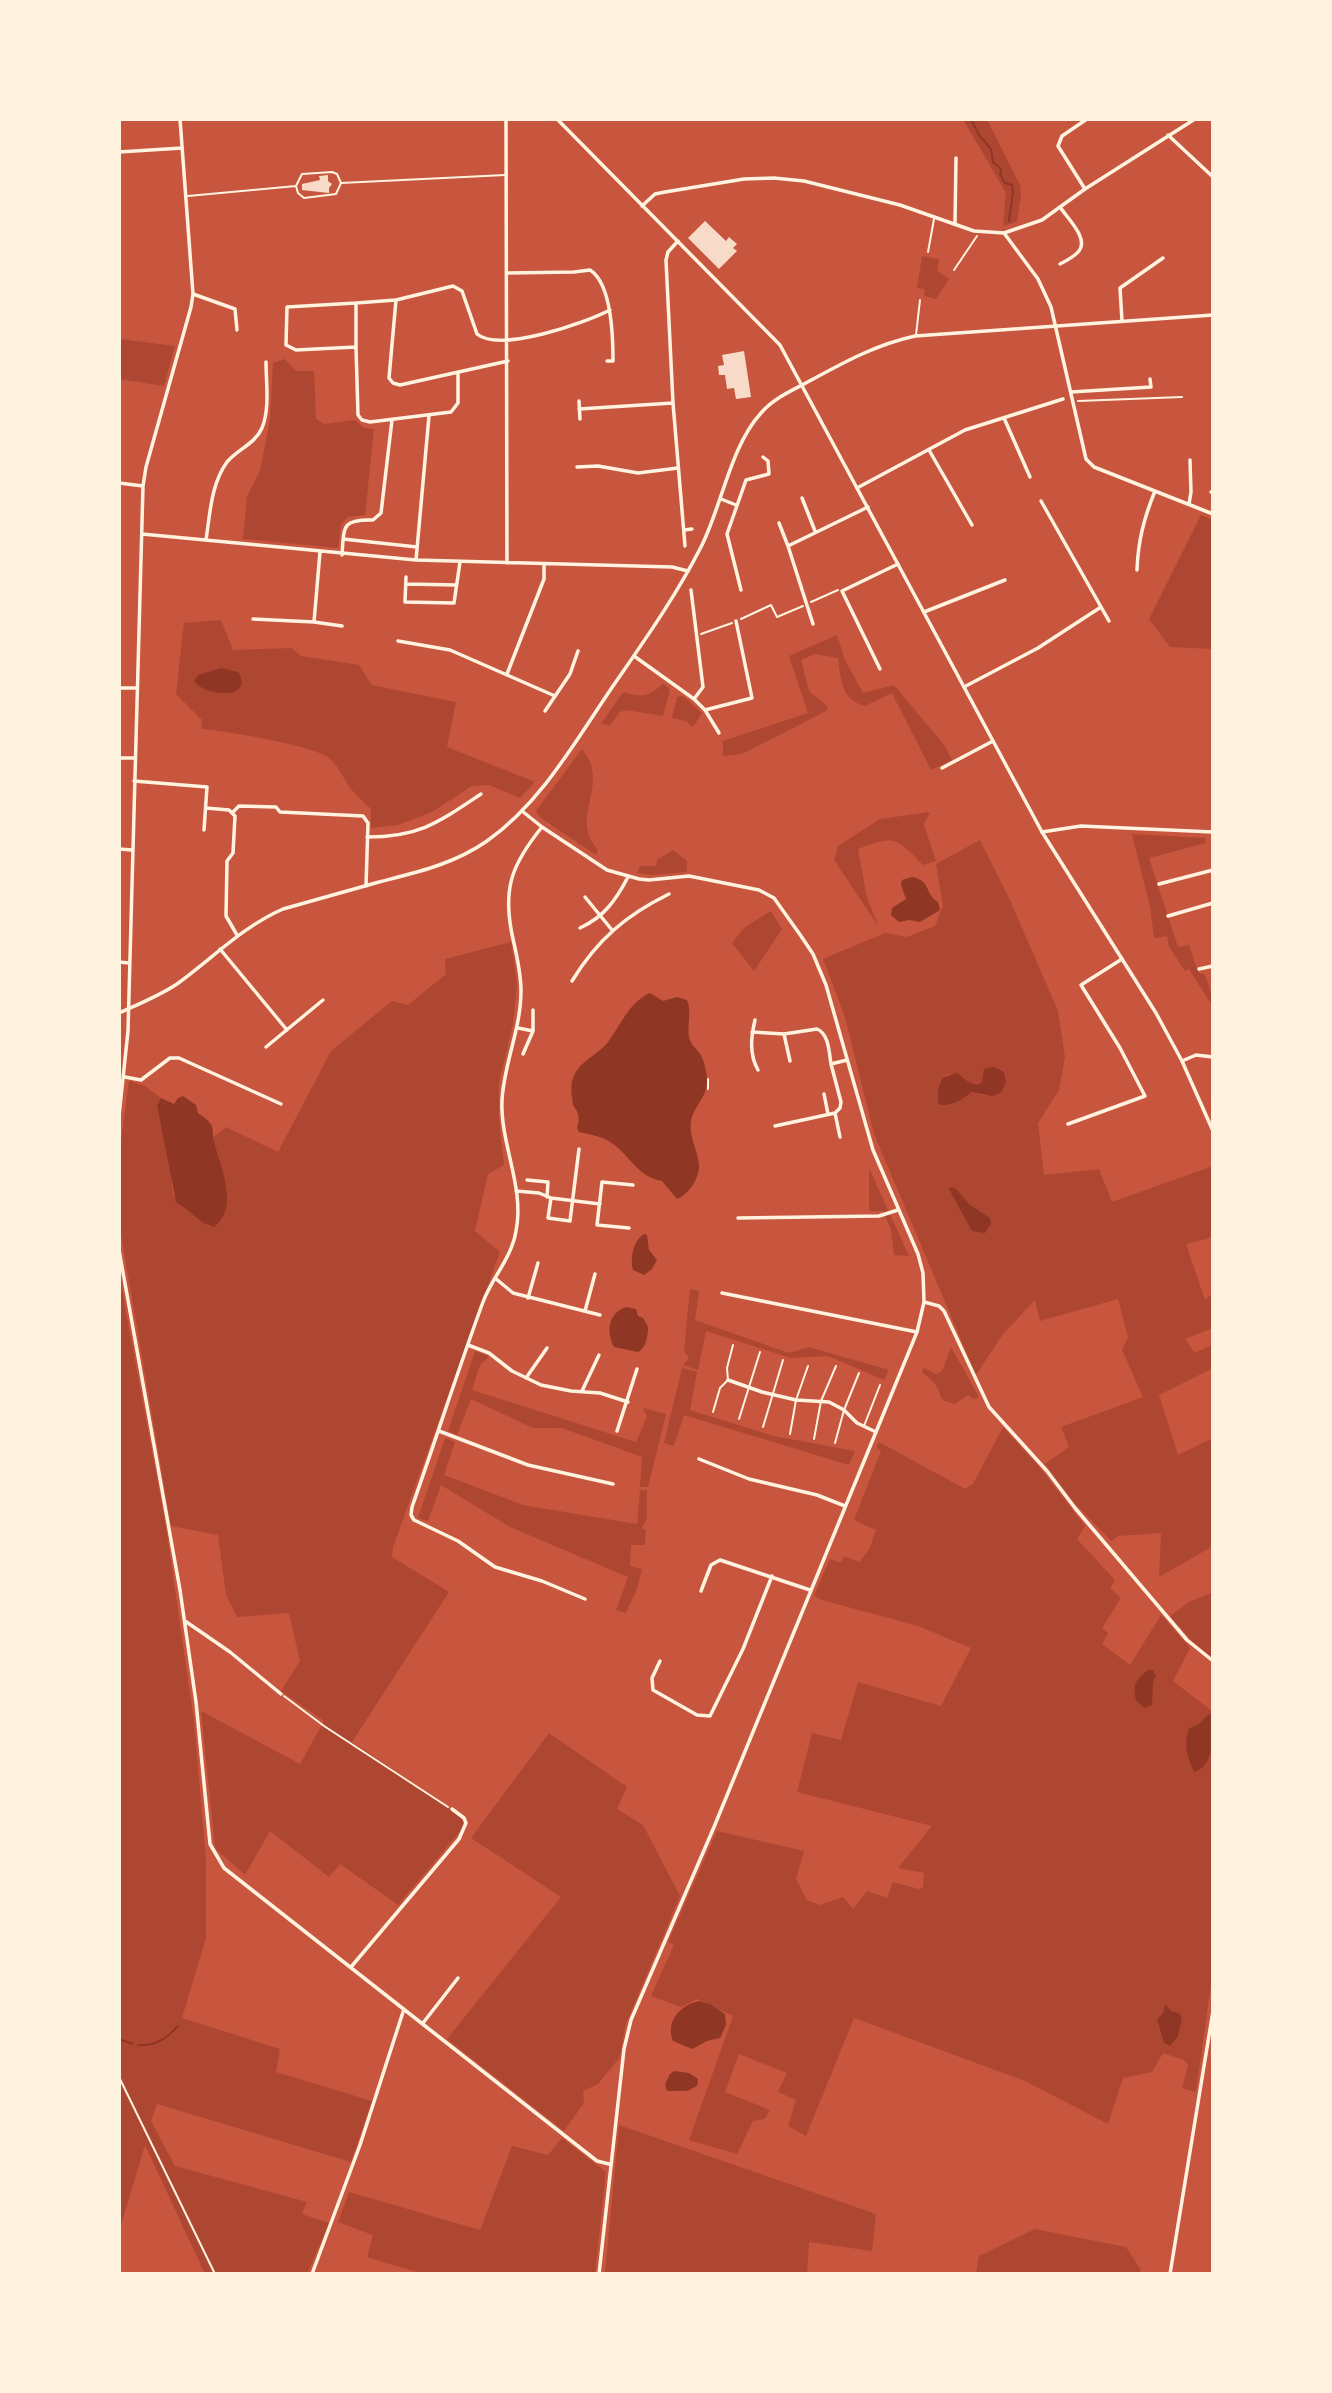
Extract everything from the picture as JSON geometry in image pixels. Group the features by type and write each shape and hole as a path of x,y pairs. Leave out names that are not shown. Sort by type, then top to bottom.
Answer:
{"street":[{"path":"119,1116 125,1077 128,1008 143,486 191,307 192,294 180,119"},
{"path":"506,119 507,563"},
{"path":"557,119 780,345 1042,832 1156,1013 1182,1061 1213,1131"},
{"path":"1085,189 1058,146 1062,136 1087,119"},
{"path":"642,206 655,194 744,179 774,178 804,181 900,205 978,231 1004,233 1042,220 1085,189 1195,119"},
{"path":"1168,135 1213,177"},
{"path":"119,152 182,148"},
{"path":"955,224 956,158"},
{"path":"1060,207 1081,238 1082,244 1079,251 1060,264"},
{"path":"1004,233 1042,286 1051,307 1086,459 1094,467 1213,514"},
{"path":"678,241 668,252 666,260 677,468 685,546"},
{"path":"1122,321 1120,288 1163,258"},
{"path":"506,273 590,270 597,274 610,310 613,361 607,361"},
{"path":"356,347 296,350 286,345 286,307 396,300 453,286 462,291 477,334 489,339 523,339 595,318 610,310"},
{"path":"192,294 235,309 237,330"},
{"path":"396,300 389,378 393,383 400,385 508,361"},
{"path":"356,303 358,415 362,420 370,422 451,412 458,403 458,371"},
{"path":"119,1013 171,988 237,934 263,918 283,909 431,869 458,859 488,840 522,811 543,787 634,656 688,571 706,535 742,443 754,420 778,397 857,355 887,342 915,336 1213,315"},
{"path":"206,540 219,475 228,460 253,441 262,429 266,415 266,362"},
{"path":"1071,391 1151,387 1150,379"},
{"path":"857,488 965,430 1063,399"},
{"path":"579,401 580,419"},
{"path":"579,409 673,403"},
{"path":"416,560 429,416"},
{"path":"1004,418 1030,477"},
{"path":"342,555 345,528 349,522 354,519 373,520 381,513 392,420"},
{"path":"929,450 972,525"},
{"path":"741,590 727,534 746,480 769,474 768,461 763,457"},
{"path":"1188,505 1191,492 1189,460"},
{"path":"577,467 598,466 638,473 677,468"},
{"path":"119,482 143,486"},
{"path":"1137,570 1138,542 1155,491"},
{"path":"802,498 815,531"},
{"path":"721,499 736,505"},
{"path":"1041,501 1109,621"},
{"path":"788,546 868,507"},
{"path":"779,523 813,624"},
{"path":"684,530 692,529"},
{"path":"142,534 342,555 460,562 672,567 688,571"},
{"path":"343,539 417,548"},
{"path":"314,622 320,552"},
{"path":"406,577 405,602 454,603 460,562"},
{"path":"507,674 544,579 544,564"},
{"path":"880,669 842,591 898,564"},
{"path":"924,612 1005,580"},
{"path":"406,584 457,585"},
{"path":"691,590 703,687 694,699"},
{"path":"964,687 1038,648 1101,607"},
{"path":"253,619 342,626"},
{"path":"705,710 752,698 736,621"},
{"path":"398,640 450,650 555,696"},
{"path":"545,711 569,674 578,651"},
{"path":"634,656 694,699 705,710 719,733"},
{"path":"119,688 137,688"},
{"path":"943,768 993,741"},
{"path":"119,758 135,758"},
{"path":"134,781 206,787 204,830"},
{"path":"368,837 402,835 432,826 481,794"},
{"path":"232,813 239,806 262,806 276,807 280,812 363,816 368,823 366,886"},
{"path":"206,808 229,810 234,816 233,853 227,861 226,916 237,934"},
{"path":"522,811 607,870 649,880 689,876 709,879 759,890 774,898 813,954 838,1022 873,1150 918,1254 923,1273 924,1302 917,1332 629,2027 609,2164 598,2274"},
{"path":"1042,832 1081,826 1213,832"},
{"path":"542,827 515,866 509,884 509,914 522,991 517,1028 505,1071 502,1101 507,1152 516,1191 517,1230 512,1247 484,1299 411,1515 414,1520 458,1541 495,1567 542,1581 585,1599"},
{"path":"119,849 132,850"},
{"path":"1159,884 1213,870"},
{"path":"580,928 601,916 611,906 628,877"},
{"path":"572,981 596,945 612,930 669,894"},
{"path":"585,897 612,930"},
{"path":"1168,916 1213,904"},
{"path":"220,949 287,1030"},
{"path":"1068,1124 1145,1096 1120,1048 1081,985 1122,959"},
{"path":"119,962 129,962"},
{"path":"1199,969 1213,965"},
{"path":"266,1047 323,1000"},
{"path":"523,1054 533,1031 533,1010"},
{"path":"755,1020 752,1032 753,1060 758,1070"},
{"path":"517,1028 533,1031"},
{"path":"752,1032 784,1034 817,1029 825,1034 841,1102 839,1108 835,1113 775,1126"},
{"path":"784,1034 790,1061"},
{"path":"1182,1061 1196,1055 1213,1057"},
{"path":"125,1077 141,1080 170,1058 179,1058 281,1104"},
{"path":"831,1064 847,1060"},
{"path":"824,1094 828,1114"},
{"path":"835,1113 840,1137"},
{"path":"527,1180 548,1182 548,1218 570,1221 579,1149"},
{"path":"629,1228 597,1225 602,1182 633,1185"},
{"path":"516,1191 600,1204"},
{"path":"738,1218 879,1216 898,1210"},
{"path":"119,1250 185,1621 210,1844 215,1856 224,1868 597,2161 609,2164"},
{"path":"528,1297 538,1263"},
{"path":"585,1311 595,1274"},
{"path":"495,1278 513,1293 600,1315"},
{"path":"722,1293 917,1332"},
{"path":"924,1302 939,1306 944,1311 989,1407 1187,1640 1213,1661"},
{"path":"468,1345 489,1353 526,1378 560,1389 600,1393 628,1402"},
{"path":"526,1378 547,1348"},
{"path":"582,1391 599,1355"},
{"path":"617,1431 637,1369"},
{"path":"728,1380 796,1400 834,1404 863,1427 876,1432"},
{"path":"439,1431 528,1465 613,1484"},
{"path":"699,1459 749,1479 817,1495 845,1506"},
{"path":"701,1591 711,1565 720,1560 810,1590"},
{"path":"660,1661 652,1678 653,1690 697,1715 709,1716 743,1648 772,1576"},
{"path":"185,1621 281,1694"},
{"path":"351,1967 459,1839 466,1823 464,1818 452,1809"},
{"path":"423,2024 457,1978"},
{"path":"312,2274 360,2145 404,2010"},
{"path":"1170,2274 1213,2011"}],"lane":[{"path":"332,172 340,178 341,183 339,191 333,195 304,198 298,193 296,186 302,174 332,172"},
{"path":"341,183 506,175"},
{"path":"187,196 296,186"},
{"path":"928,252 934,216"},
{"path":"915,336 920,300"},
{"path":"713,1412 720,1388 728,1380 727,1368 733,1345"},
{"path":"739,1419 760,1353"},
{"path":"763,1427 783,1360"},
{"path":"790,1434 796,1400 808,1366"},
{"path":"814,1439 821,1401 836,1366"},
{"path":"835,1443 844,1410 859,1373"},
{"path":"863,1427 880,1385"}],"path":[{"path":"954,270 978,231"},
{"path":"1072,399 1080,402 1182,397"},
{"path":"696,636 771,605 777,617 838,590 842,591"},
{"path":"708,1079 708,1089"},
{"path":"281,1694 324,1726 452,1809"},
{"path":"119,2077 215,2274"}],"shaded area":[{"path":"959,119 987,119 1020,185 1017,222 1003,226 1006,193 964,121"},
{"path":"922,256 939,259 937,271 949,279 936,299 924,296 925,289 917,288"},
{"path":"119,339 175,346 164,386 119,379"},
{"path":"285,359 296,371 314,371 316,419 324,424 355,420 364,428 374,429 365,515 348,517 341,524 338,548 243,539 247,496 260,471 270,419 273,363"},
{"path":"1201,515 1213,520 1213,649 1170,647 1149,619"},
{"path":"221,620 233,650 292,648 301,656 359,665 372,685 456,702 447,747 535,782 520,798 489,785 472,786 432,812 398,825 371,828 371,809 351,789 329,758 321,753 247,735 201,729 202,720 176,694 184,623"},
{"path":"837,635 845,660 863,693 894,685 944,745 952,760 931,770 892,693 865,706 857,703 844,688 838,658 815,654 801,660 809,691 827,706 828,710 742,754 723,756 723,741 808,713 789,656"},
{"path":"221,668 238,672 242,681 235,691 217,693 194,681 198,675"},
{"path":"663,683 670,690 663,716 626,710 620,712 610,725 601,724 623,692 644,695"},
{"path":"683,696 702,713 693,727 686,721 672,718 677,697"},
{"path":"582,749 592,769 587,829 598,850 596,855 541,818 536,811"},
{"path":"930,812 924,825 936,861 923,865 907,849 894,841 858,849 867,898 879,927 834,860 838,846 880,819"},
{"path":"1132,834 1205,838 1206,843 1149,858 1178,947 1189,945 1198,972 1205,975 1213,998 1213,1007 1189,969 1185,971 1169,947 1167,936 1154,938 1150,906"},
{"path":"980,840 1010,900 1058,1011 1065,1057 1059,1090 1038,1123 1044,1175 1099,1169 1112,1202 1213,1166 1213,1237 1186,1244 1205,1300 1213,1293 1213,1328 1185,1339 1195,1353 1213,1344 1213,1368 1159,1395 1178,1455 1213,1438 1213,1546 1159,1577 1161,1533 1118,1536 1111,1541 1072,1500 1045,1464 1069,1447 1061,1427 1143,1397 1122,1350 1128,1337 1118,1299 1040,1321 1035,1300 1003,1334 976,1375 874,1134 845,1017 823,959 885,933 907,937 935,926 943,906 936,864","holes":["949,1074 959,1075 972,1085 982,1082 981,1078 987,1096 971,1092 951,1104 940,1083 942,1078"]},
{"path":"673,850 687,861 687,872 652,875 637,873 640,866 656,866 657,860"},
{"path":"912,877 923,881 938,902 940,910 920,922 899,922 891,915 892,908 906,899 902,880"},
{"path":"771,911 782,929 754,971 732,943 745,927"},
{"path":"511,942 517,983 513,1024 499,1083 499,1120 504,1165 488,1174 475,1231 500,1252 393,1547 392,1557 449,1592 352,1742 439,1800 463,1820 463,1828 398,1905 340,1864 329,1877 270,1831 245,1875 215,1848 201,1711 300,1764 324,1721 281,1691 300,1661 289,1613 237,1617 226,1595 218,1535 171,1526 119,1223 119,1156 129,1081 145,1086 161,1098 157,1105 173,1194 179,1205 210,1227 219,1221 226,1200 223,1174 212,1138 226,1127 278,1152 331,1051 392,1001 408,1005 446,974 445,959"},
{"path":"650,993 663,1001 677,997 687,1000 689,1037 705,1066 705,1092 691,1122 699,1164 698,1175 689,1189 677,1199 662,1181 646,1175 615,1145 601,1137 579,1132 577,1111 573,1105 572,1084 576,1072 608,1042 636,1002"},
{"path":"994,1067 1004,1072 1006,1081 1002,1092 992,1096 971,1092 956,1102 938,1104 938,1089 942,1078 956,1073 972,1084 978,1084 982,1082 984,1069"},
{"path":"183,1096 196,1105 198,1113 212,1126 223,1172 226,1208 214,1227 205,1224 176,1202 157,1105 161,1098 174,1104"},
{"path":"869,1168 909,1256 894,1255 891,1230 883,1211 869,1211"},
{"path":"948,1187 955,1188 970,1205 990,1218 991,1224 985,1233 972,1231"},
{"path":"644,1234 647,1235 649,1250 657,1260 652,1269 644,1275 633,1270 632,1261 633,1250"},
{"path":"119,1274 166,1527 194,1721 206,1859 206,1938 182,2018 280,2049 276,2072 372,2101 351,2162 157,2104 151,2121 175,2166 307,2202 302,2214 329,2223 307,2274 205,2274 145,2145 119,2232"},
{"path":"690,1289 699,1291 695,1320 789,1353 809,1347 889,1370 884,1380 828,1356 791,1358 706,1331 698,1370 683,1365 689,1358 684,1351"},
{"path":"626,1307 636,1309 638,1316 643,1318 648,1327 645,1345 638,1352 614,1347 611,1341 612,1318"},
{"path":"951,1347 978,1398 973,1399 968,1395 955,1404 944,1400 935,1384 922,1372 924,1368 936,1374 942,1371"},
{"path":"475,1351 489,1356 480,1365 472,1390 636,1442 647,1417 643,1408 666,1414 648,1487 640,1487 642,1457 562,1428 533,1428 471,1399 457,1435 448,1431"},
{"path":"682,1368 697,1372 690,1410 774,1436 855,1451 849,1465 684,1415 674,1446 664,1443"},
{"path":"1003,1427 1040,1468 1085,1526 1077,1539 1115,1580 1110,1588 1121,1598 1102,1628 1108,1633 1102,1644 1130,1665 1161,1615 1190,1648 1173,1681 1213,1712 1213,1970 1196,2092 1182,2088 1188,2065 1184,2060 1163,2053 1152,2072 1123,2078 1108,2124 1025,2081 854,2018 806,2136 788,2126 796,2100 778,2092 787,2073 739,2054 725,2092 770,2110 765,2119 753,2121 737,2154 689,2140 733,2016 697,1999 681,2007 651,1996 674,1945 668,1942 717,1831 804,1851 796,1879 807,1900 820,1905 843,1897 853,1909 867,1891 887,1898 893,1882 919,1889 923,1887 924,1873 898,1868 932,1826 797,1792 812,1733 841,1740 858,1682 941,1706 971,1648 918,1626 814,1596 830,1559 841,1563 844,1556 860,1562 870,1547 876,1530 854,1520 881,1451 876,1447 879,1442 965,1489 973,1484"},
{"path":"445,1438 455,1442 444,1475 523,1505 637,1524 640,1490 647,1490 647,1518 642,1528 646,1530 645,1545 631,1545 630,1566 642,1569 637,1589 626,1613 616,1610 628,1577 510,1527 441,1485 428,1521 418,1518"},
{"path":"1213,1592 1213,1658 1191,1640 1170,1616 1189,1602"},
{"path":"1148,1670 1153,1670 1156,1676 1153,1682 1152,1705 1144,1708 1136,1700 1134,1690 1138,1679"},
{"path":"1209,1714 1213,1715 1210,1756 1201,1769 1194,1772 1187,1752 1187,1735 1189,1729"},
{"path":"549,1733 627,1787 617,1809 643,1825 680,1896 625,2026 620,2057 598,2084 583,2091 584,2103 564,2131 447,2039 561,1897 471,1838"},
{"path":"699,2001 710,2004 725,2014 726,2025 720,2038 692,2049 673,2041 671,2027 680,2010"},
{"path":"1165,2004 1182,2018 1178,2036 1170,2046 1164,2043 1157,2019 1163,2013"},
{"path":"674,2071 689,2073 698,2079 697,2086 687,2091 667,2091 665,2084"},
{"path":"619,2125 876,2214 872,2251 809,2242 807,2274 605,2274"},
{"path":"562,2138 606,2172 595,2274 423,2274 367,2257 373,2235 338,2222 349,2192 480,2230 512,2146 548,2155"},
{"path":"1035,2229 1126,2247 1141,2270 1137,2274 976,2274 979,2256"}],"building":[{"path":"328,175 328,181 332,184 329,193 302,190 302,184 320,180 319,176"},
{"path":"705,221 726,241 729,237 737,244 733,248 737,251 719,269 688,238"},
{"path":"744,351 751,397 736,399 734,388 727,389 725,375 719,375 718,366 724,365 722,355"}],"waterway":[{"path":"971,119 979,135 991,149 993,162 1001,169 1000,174 1005,183 1012,185 1009,221"},
{"path":"138,2045 160,2041 178,2026"},
{"path":"119,2039 133,2044"}]}
